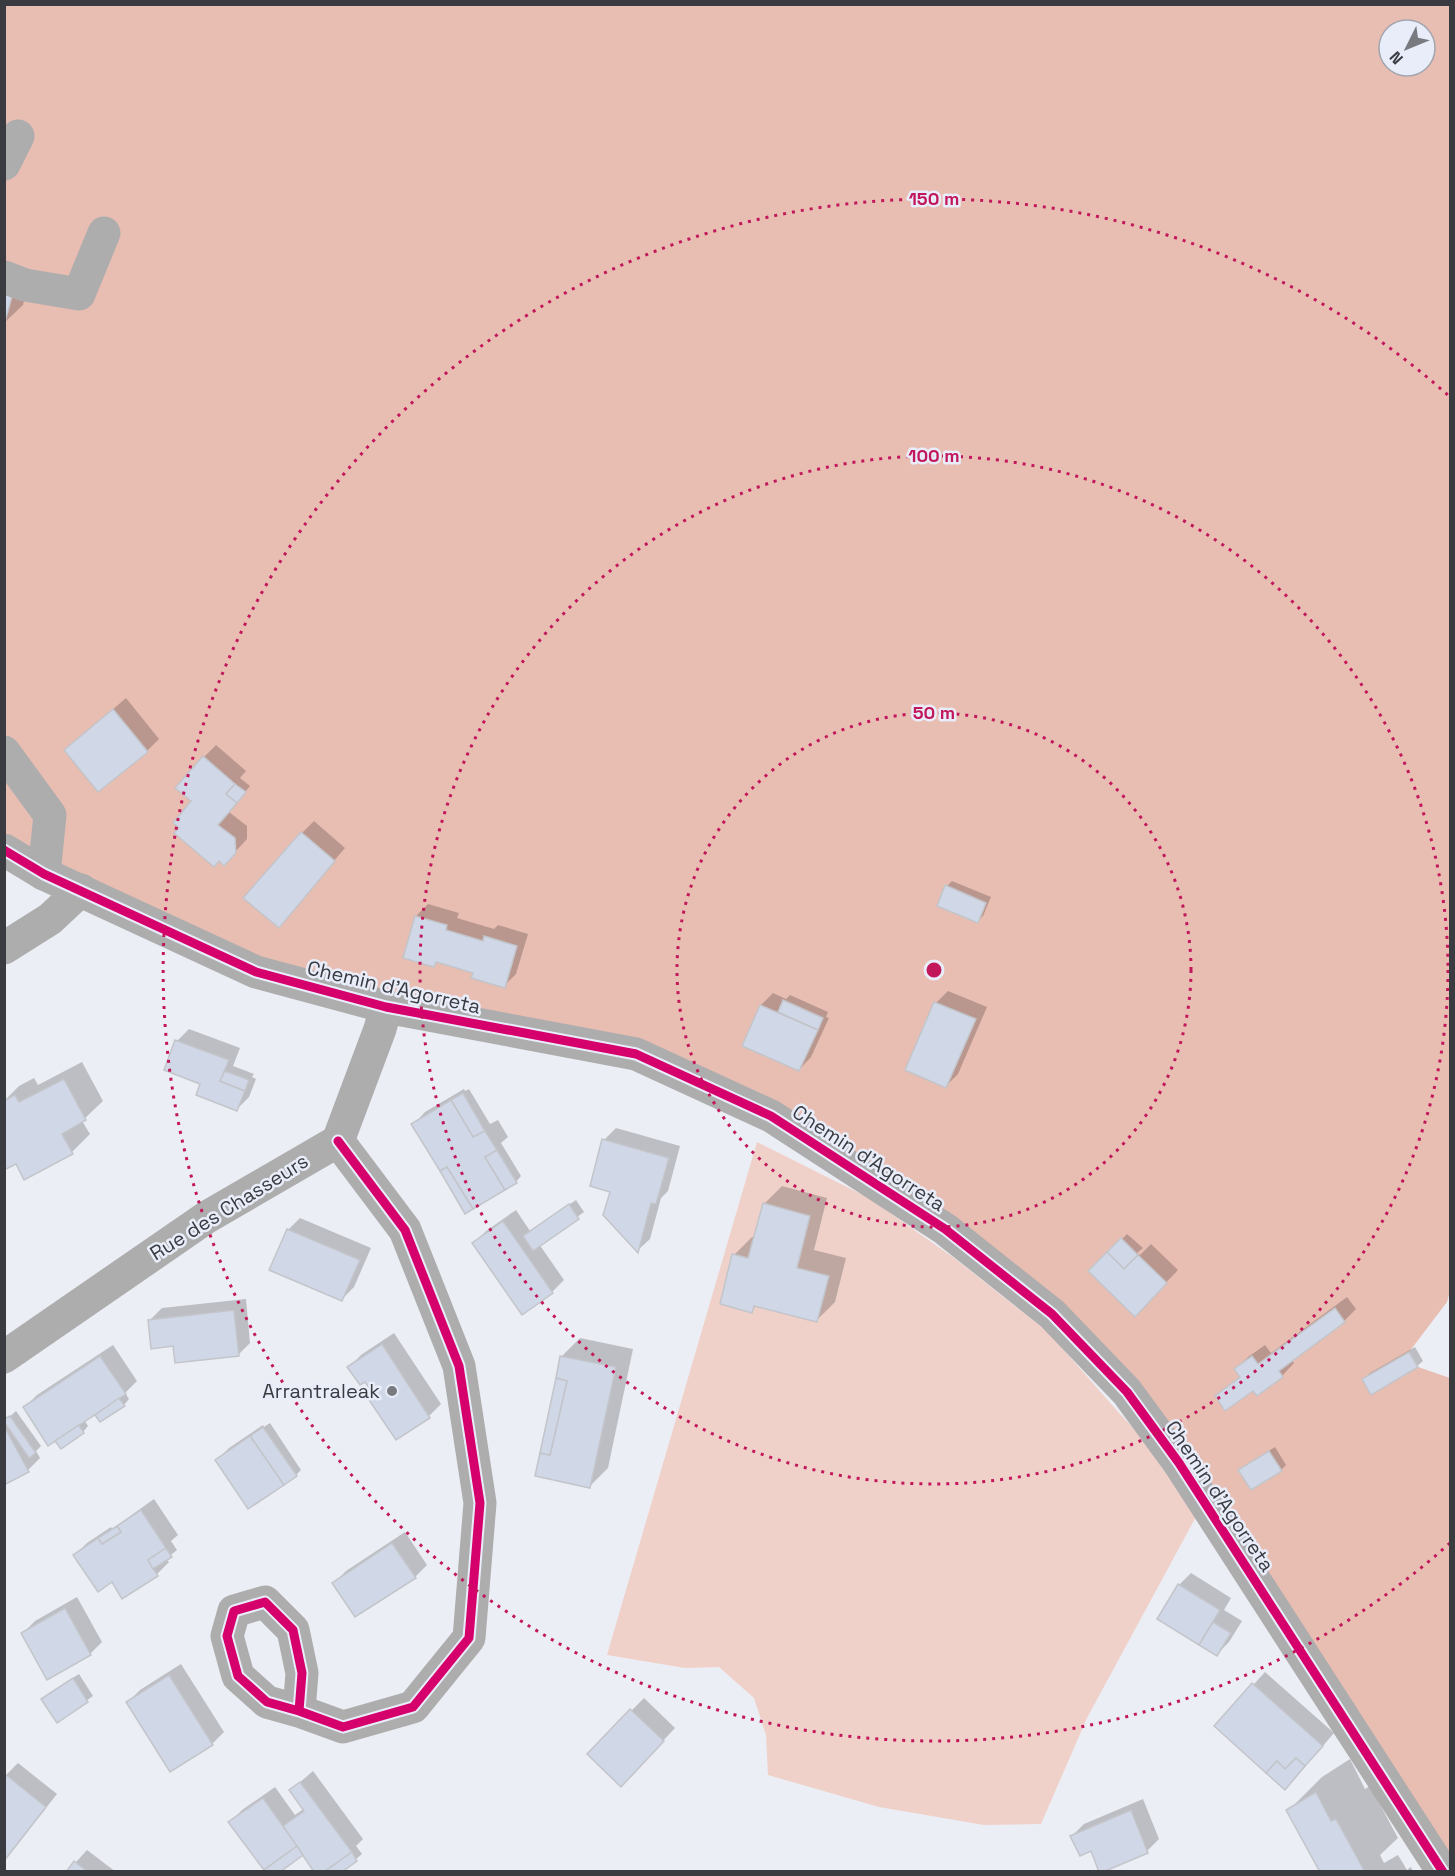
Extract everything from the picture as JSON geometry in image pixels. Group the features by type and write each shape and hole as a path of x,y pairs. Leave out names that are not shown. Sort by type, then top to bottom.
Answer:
{"street":[{"path":"4,277 26,285 79,294 104,233"},
{"path":"4,752 50,815 44,874"},
{"name":"Chemin d'Agorreta","path":"4,849 44,874 256,972 386,1007 636,1054 771,1116 945,1229 1052,1314 1127,1392 1179,1463 1443,1872"},
{"path":"4,948 50,919 81,890"},
{"path":"299,1711 343,1727 413,1707 470,1638 480,1503 459,1366 405,1230 338,1141 386,1007"},
{"name":"Rue des Chasseurs","path":"4,1357 207,1216 338,1141"}],"shaded area":[{"path":"5,5 1450,5 1450,1291 1447,1302 1409,1352 1418,1367 1450,1378 1450,1871 1179,1463 945,1229 636,1054 256,972 5,852"},
{"path":"757,1142 869,1198 954,1258 1048,1332 1120,1414 1204,1502 1087,1718 1041,1824 984,1825 879,1807 768,1775 766,1735 754,1698 719,1667 685,1668 607,1655"}],"building":[{"path":"4,291 13,293 4,325"},
{"path":"113,709 148,752 98,792 64,750"},
{"path":"203,756 235,784 226,794 237,803 218,825 235,838 236,853 224,866 219,861 214,867 174,833 179,828 173,823 191,801 175,788"},
{"path":"235,784 246,792 237,803 226,794"},
{"path":"301,832 335,861 279,928 243,898"},
{"path":"945,885 986,903 978,923 937,906"},
{"path":"415,916 447,925 446,930 483,941 484,936 517,946 505,988 471,978 473,973 436,962 434,967 403,958"},
{"path":"783,1000 823,1018 818,1030 778,1012"},
{"path":"934,1002 976,1019 946,1088 905,1070"},
{"path":"760,1005 818,1030 799,1071 742,1046"},
{"path":"175,1040 229,1060 220,1081 245,1091 237,1111 196,1095 200,1084 164,1070"},
{"path":"225,1071 249,1080 245,1091 220,1081"},
{"path":"64,1079 86,1120 62,1134 73,1154 24,1180 16,1164 4,1170 4,1101 15,1095 19,1102"},
{"path":"463,1093 485,1131 473,1137 451,1100"},
{"path":"451,1100 473,1137 485,1131 497,1150 485,1157 505,1190 473,1209 447,1167 440,1171 411,1124"},
{"path":"602,1139 669,1158 656,1204 651,1203 638,1253 603,1215 610,1192 590,1186"},
{"path":"497,1150 517,1183 505,1190 485,1157"},
{"path":"447,1167 473,1209 465,1214 440,1171"},
{"path":"763,1203 810,1216 797,1268 829,1276 817,1322 754,1306 752,1313 720,1304 732,1254 748,1258"},
{"path":"569,1204 579,1219 533,1251 523,1236"},
{"path":"503,1221 553,1293 522,1315 472,1243"},
{"path":"287,1229 360,1260 342,1301 269,1270"},
{"path":"1121,1238 1138,1255 1124,1269 1107,1252"},
{"path":"1107,1252 1124,1269 1138,1255 1167,1283 1135,1317 1088,1271"},
{"path":"1335,1308 1345,1322 1279,1371 1283,1377 1257,1396 1253,1391 1225,1411 1215,1396 1240,1377 1234,1369 1252,1356 1258,1364"},
{"path":"234,1310 239,1356 175,1363 173,1346 151,1349 148,1320"},
{"name":"Arrantraleak","path":"382,1344 430,1418 396,1440 369,1400 375,1396 365,1382 360,1385 347,1367"},
{"path":"1409,1352 1418,1367 1371,1395 1362,1379"},
{"path":"100,1356 126,1394 48,1446 23,1407"},
{"path":"560,1356 616,1367 590,1488 535,1476 540,1453 550,1455 567,1381 556,1378"},
{"path":"556,1378 567,1381 550,1455 540,1453"},
{"path":"119,1398 125,1406 100,1422 95,1415"},
{"path":"10,1416 36,1453 29,1458 4,1422 4,1419"},
{"path":"79,1425 84,1433 61,1449 55,1441"},
{"path":"4,1426 29,1472 4,1485"},
{"path":"263,1427 297,1476 284,1485 250,1436"},
{"path":"250,1436 284,1485 248,1509 215,1460"},
{"path":"1269,1451 1282,1471 1251,1490 1238,1470"},
{"path":"141,1510 166,1548 148,1560 158,1576 122,1599 112,1582 98,1592 73,1555 98,1538 102,1544 121,1532 117,1526"},
{"path":"117,1526 121,1532 102,1544 98,1538"},
{"path":"392,1543 416,1578 355,1617 332,1583"},
{"path":"166,1548 172,1557 153,1569 148,1560"},
{"path":"1178,1584 1220,1610 1199,1645 1157,1619"},
{"path":"65,1608 91,1655 47,1680 21,1633"},
{"path":"1213,1622 1231,1633 1217,1656 1199,1645"},
{"path":"169,1675 213,1745 170,1772 126,1702"},
{"path":"73,1678 88,1702 57,1723 41,1699"},
{"path":"1252,1683 1323,1746 1305,1766 1296,1758 1285,1769 1277,1761 1266,1773 1214,1726"},
{"path":"630,1709 664,1741 621,1787 587,1754"},
{"path":"1296,1758 1305,1766 1285,1790 1266,1773 1277,1761 1285,1769"},
{"path":"4,1775 46,1807 4,1861"},
{"path":"300,1782 352,1852 324,1872 314,1872 283,1826 304,1811 289,1790"},
{"path":"1316,1792 1331,1821 1336,1819 1365,1872 1320,1872 1286,1810"},
{"path":"263,1798 297,1846 264,1870 228,1822"},
{"path":"1131,1810 1148,1853 1099,1872 1091,1851 1080,1856 1070,1836"},
{"path":"297,1846 303,1855 280,1872 264,1870"},
{"path":"352,1852 357,1861 342,1872 324,1872"},
{"path":"74,1861 88,1872 66,1872"}],"cycle path":[{"path":"4,850 44,874 256,972 386,1007 636,1054 771,1116 945,1229 1052,1314 1127,1392 1179,1463 1443,1872"},
{"path":"299,1711 267,1702 238,1676 227,1636 234,1611 265,1602 293,1630 302,1673 299,1711 343,1727 413,1707 469,1638 480,1503 459,1366 405,1230 338,1141"}],"place":[{"name":"Arrantraleak","path":"392,1391"}]}
